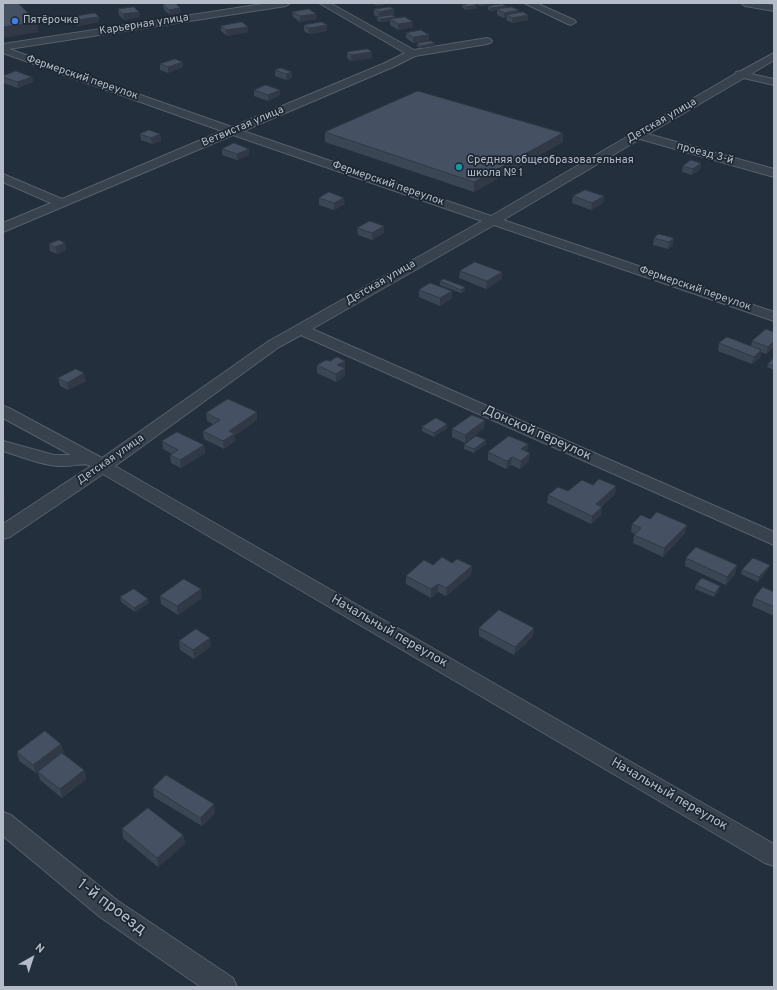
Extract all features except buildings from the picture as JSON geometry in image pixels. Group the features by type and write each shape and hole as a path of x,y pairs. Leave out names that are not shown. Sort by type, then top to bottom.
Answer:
{"street":[{"name":"Карьерная улица","path":"3,47 286,3"},
{"path":"323,3 412,53"},
{"path":"528,3 571,22"},
{"path":"745,3 774,8"},
{"name":"Ветвистая улица","path":"3,228 389,66 412,53 487,41"},
{"name":"Фермерский переулок","path":"3,50 232,131 774,317"},
{"name":"Детская улица","path":"3,533 96,462 274,344 637,136 740,74 774,56"},
{"path":"740,74 774,82"},
{"name":"проезд 3-й","path":"637,136 774,173"},
{"path":"3,178 61,203"},
{"name":"Донской переулок","path":"300,329 774,539"},
{"name":"Начальный переулок","path":"3,411 96,462 774,856"},
{"path":"3,446 53,460 96,462"},
{"name":"1-й проезд","path":"3,822 109,909 223,987"}],"place":[{"name":"Пятёрочка","path":"15,21"},
{"name":"Средняя общеобразовательная школа № 1","path":"459,167"}]}
